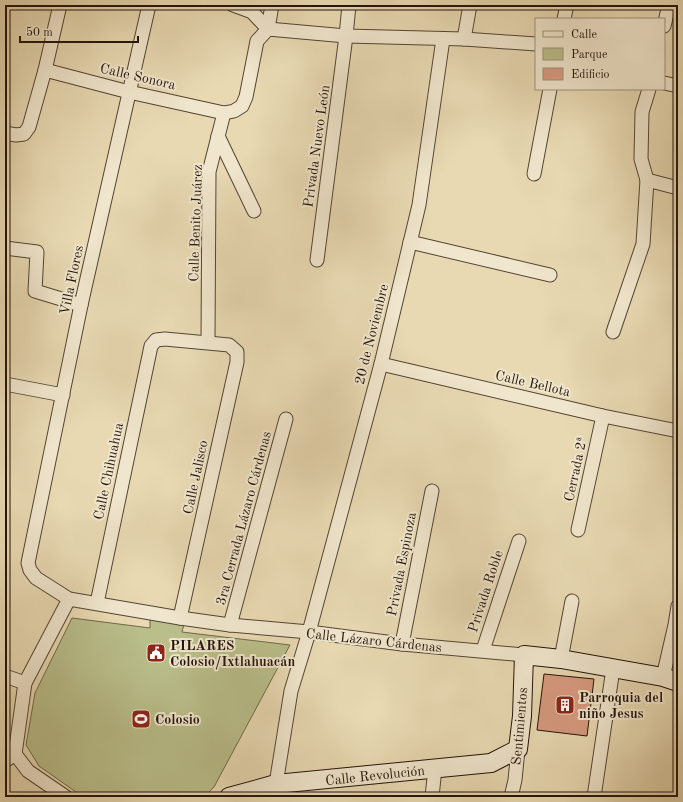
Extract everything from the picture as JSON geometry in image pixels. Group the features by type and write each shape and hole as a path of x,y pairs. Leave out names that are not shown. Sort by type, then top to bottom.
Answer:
{"street":[{"path":"10,134 24,134 29,127 45,70 60,5"},
{"name":"Villa Flores","path":"69,599 36,578 30,570 28,563 81,305 149,5"},
{"path":"233,5 252,12 268,29 346,36 464,39 535,44"},
{"path":"224,113 234,111 242,106 246,97 257,42 268,29 272,5"},
{"name":"Privada Nuevo León","path":"317,260 349,5"},
{"path":"464,39 470,5"},
{"path":"564,18 567,5"},
{"path":"665,22 669,5"},
{"name":"20 de Noviembre","path":"275,791 291,691 309,632 380,364 420,205 443,39"},
{"name":"Calle Sonora","path":"45,70 129,92 224,113"},
{"path":"665,83 678,86"},
{"path":"534,174 550,90"},
{"path":"613,332 643,244 647,180 641,159 642,112 649,90"},
{"name":"Calle Benito Juárez","path":"208,342 210,172 224,113"},
{"path":"218,136 254,211"},
{"path":"647,180 678,188"},
{"path":"410,242 550,275"},
{"path":"5,248 37,252 35,291 81,305"},
{"name":"Calle Chihuahua","path":"97,603 151,346 156,340 165,339 208,342"},
{"name":"Calle Jalisco","path":"180,618 237,362 236,352 230,345 208,342"},
{"name":"Calle Bellota","path":"380,364 603,416 678,431"},
{"path":"5,384 63,395"},
{"name":"Cerrada 2ª","path":"578,530 603,416"},
{"name":"3ra Cerrada Lázaro Cárdenas","path":"230,625 286,419"},
{"name":"Privada Espinoza","path":"402,644 432,491"},
{"name":"Privada Roble","path":"483,650 518,541"},
{"path":"66,797 10,757 25,683 69,599"},
{"name":"Calle Lázaro Cárdenas","path":"69,599 230,625 309,632 402,644 483,650 561,659 670,679"},
{"path":"561,659 572,601"},
{"path":"670,679 678,606"},
{"name":"Sentimientos","path":"511,797 515,780 522,716 524,655"},
{"path":"594,797 613,669"},
{"path":"5,676 25,683"},
{"name":"Calle Revolución","path":"229,797 435,768 492,763 518,749"},
{"path":"432,797 435,768"}],"green space":[{"name":"Colosio","path":"150,615 185,620 182,632 290,645 214,787 204,797 83,797 39,766 26,745 35,693 72,618 150,628"}],"building":[{"name":"Parroquia del niño Jesus","path":"544,674 594,679 587,736 537,730"}],"place":[{"name":"PILARES Colosio/Ixtlahuacán","path":"156,653"},
{"name":"Parroquia del niño Jesus","path":"565,705"},
{"name":"Colosio","path":"141,719"}]}
